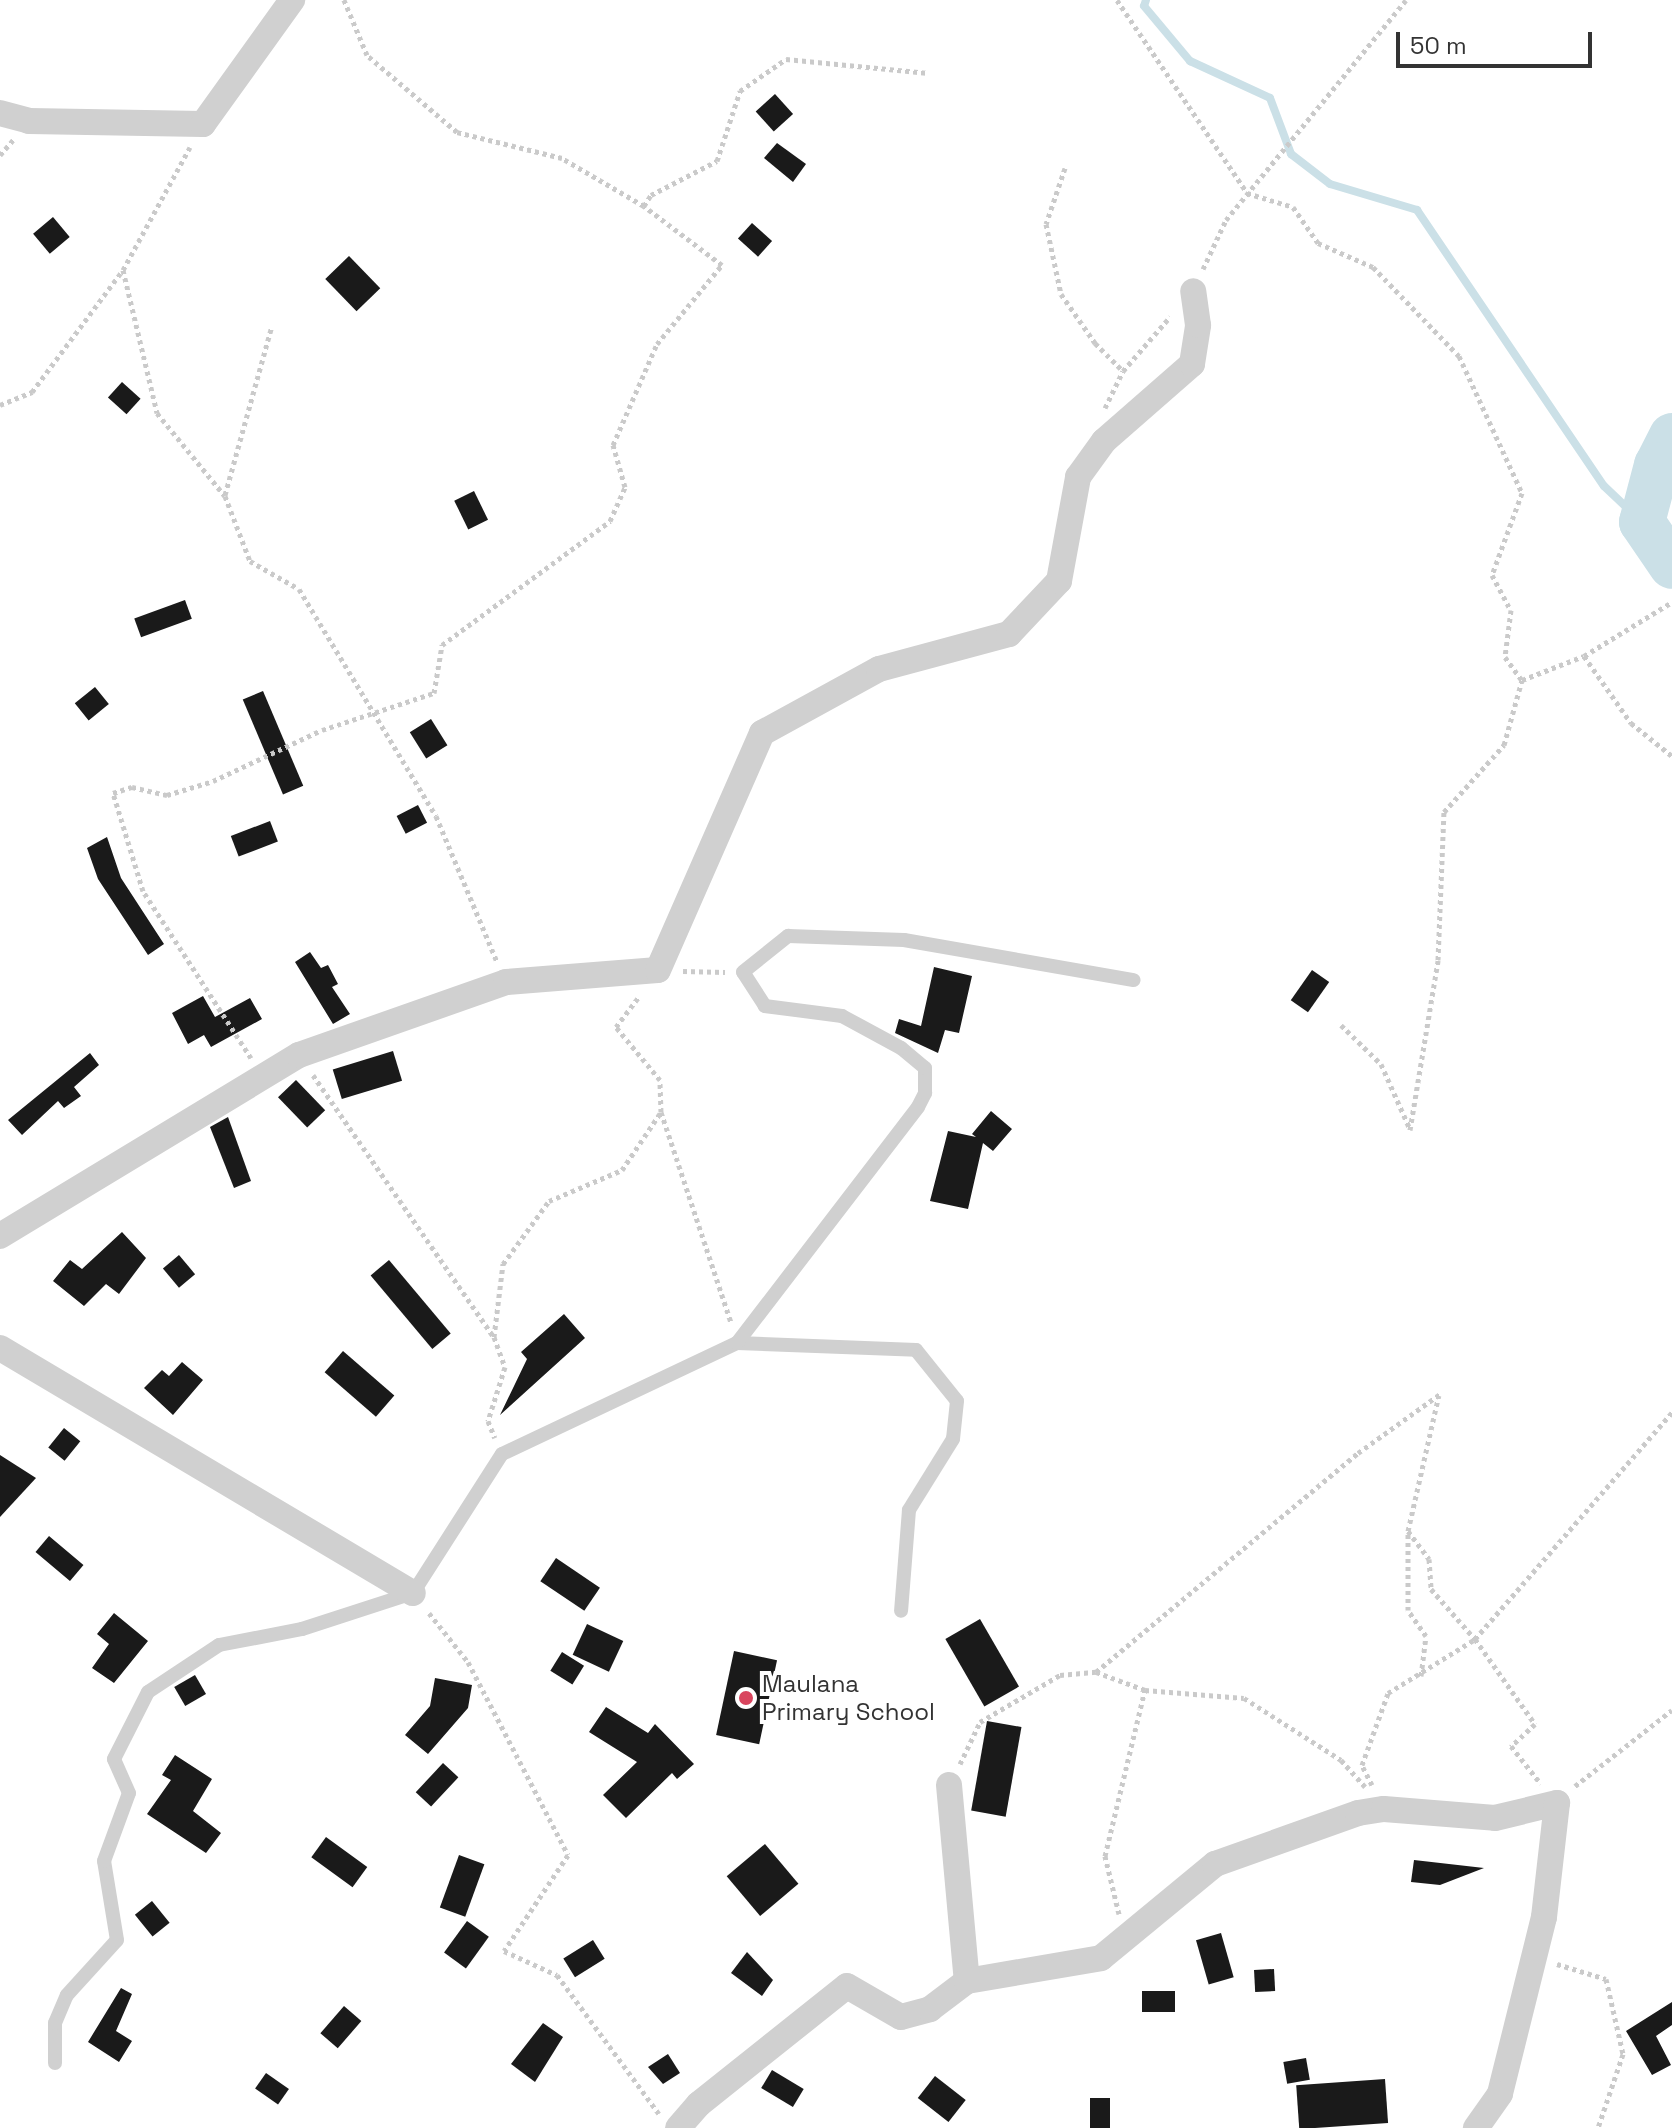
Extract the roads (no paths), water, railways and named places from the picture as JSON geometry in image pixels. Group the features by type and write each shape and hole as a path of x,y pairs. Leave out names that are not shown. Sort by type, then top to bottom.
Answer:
{"street":[{"path":"0,113 29,121 203,124 292,0"},
{"path":"0,1236 299,1055 506,982 658,970 762,733 879,669 1009,634 1059,581 1078,477 1104,441 1192,364 1198,325 1193,291"},
{"path":"0,1348 413,1593"},
{"path":"949,1785 967,1981"},
{"path":"678,2128 699,2104 847,1986 901,2017 930,2009 967,1981 1101,1958 1125,1942 1215,1864 1384,1809 1495,1818 1557,1803 1544,1917 1500,2094 1476,2128"}],"lane":[{"path":"737,1343 925,1093 925,1068 901,1048 842,1016 765,1006 743,972 788,936 904,940 1134,980"},
{"path":"55,2063 55,2023 67,1995 117,1940 104,1861 129,1793 114,1759 148,1692 219,1645 302,1629 413,1593 502,1454 737,1343 916,1350 957,1401 953,1439 909,1510 901,1611"}],"waterway":[{"path":"1146,0 1144,6 1190,61 1270,98 1291,154 1330,184 1417,210 1604,486 1642,522"},
{"path":"1672,436 1657,465 1642,522 1672,566"}],"place":[{"name":"Maulana Primary School","path":"746,1698"}]}
